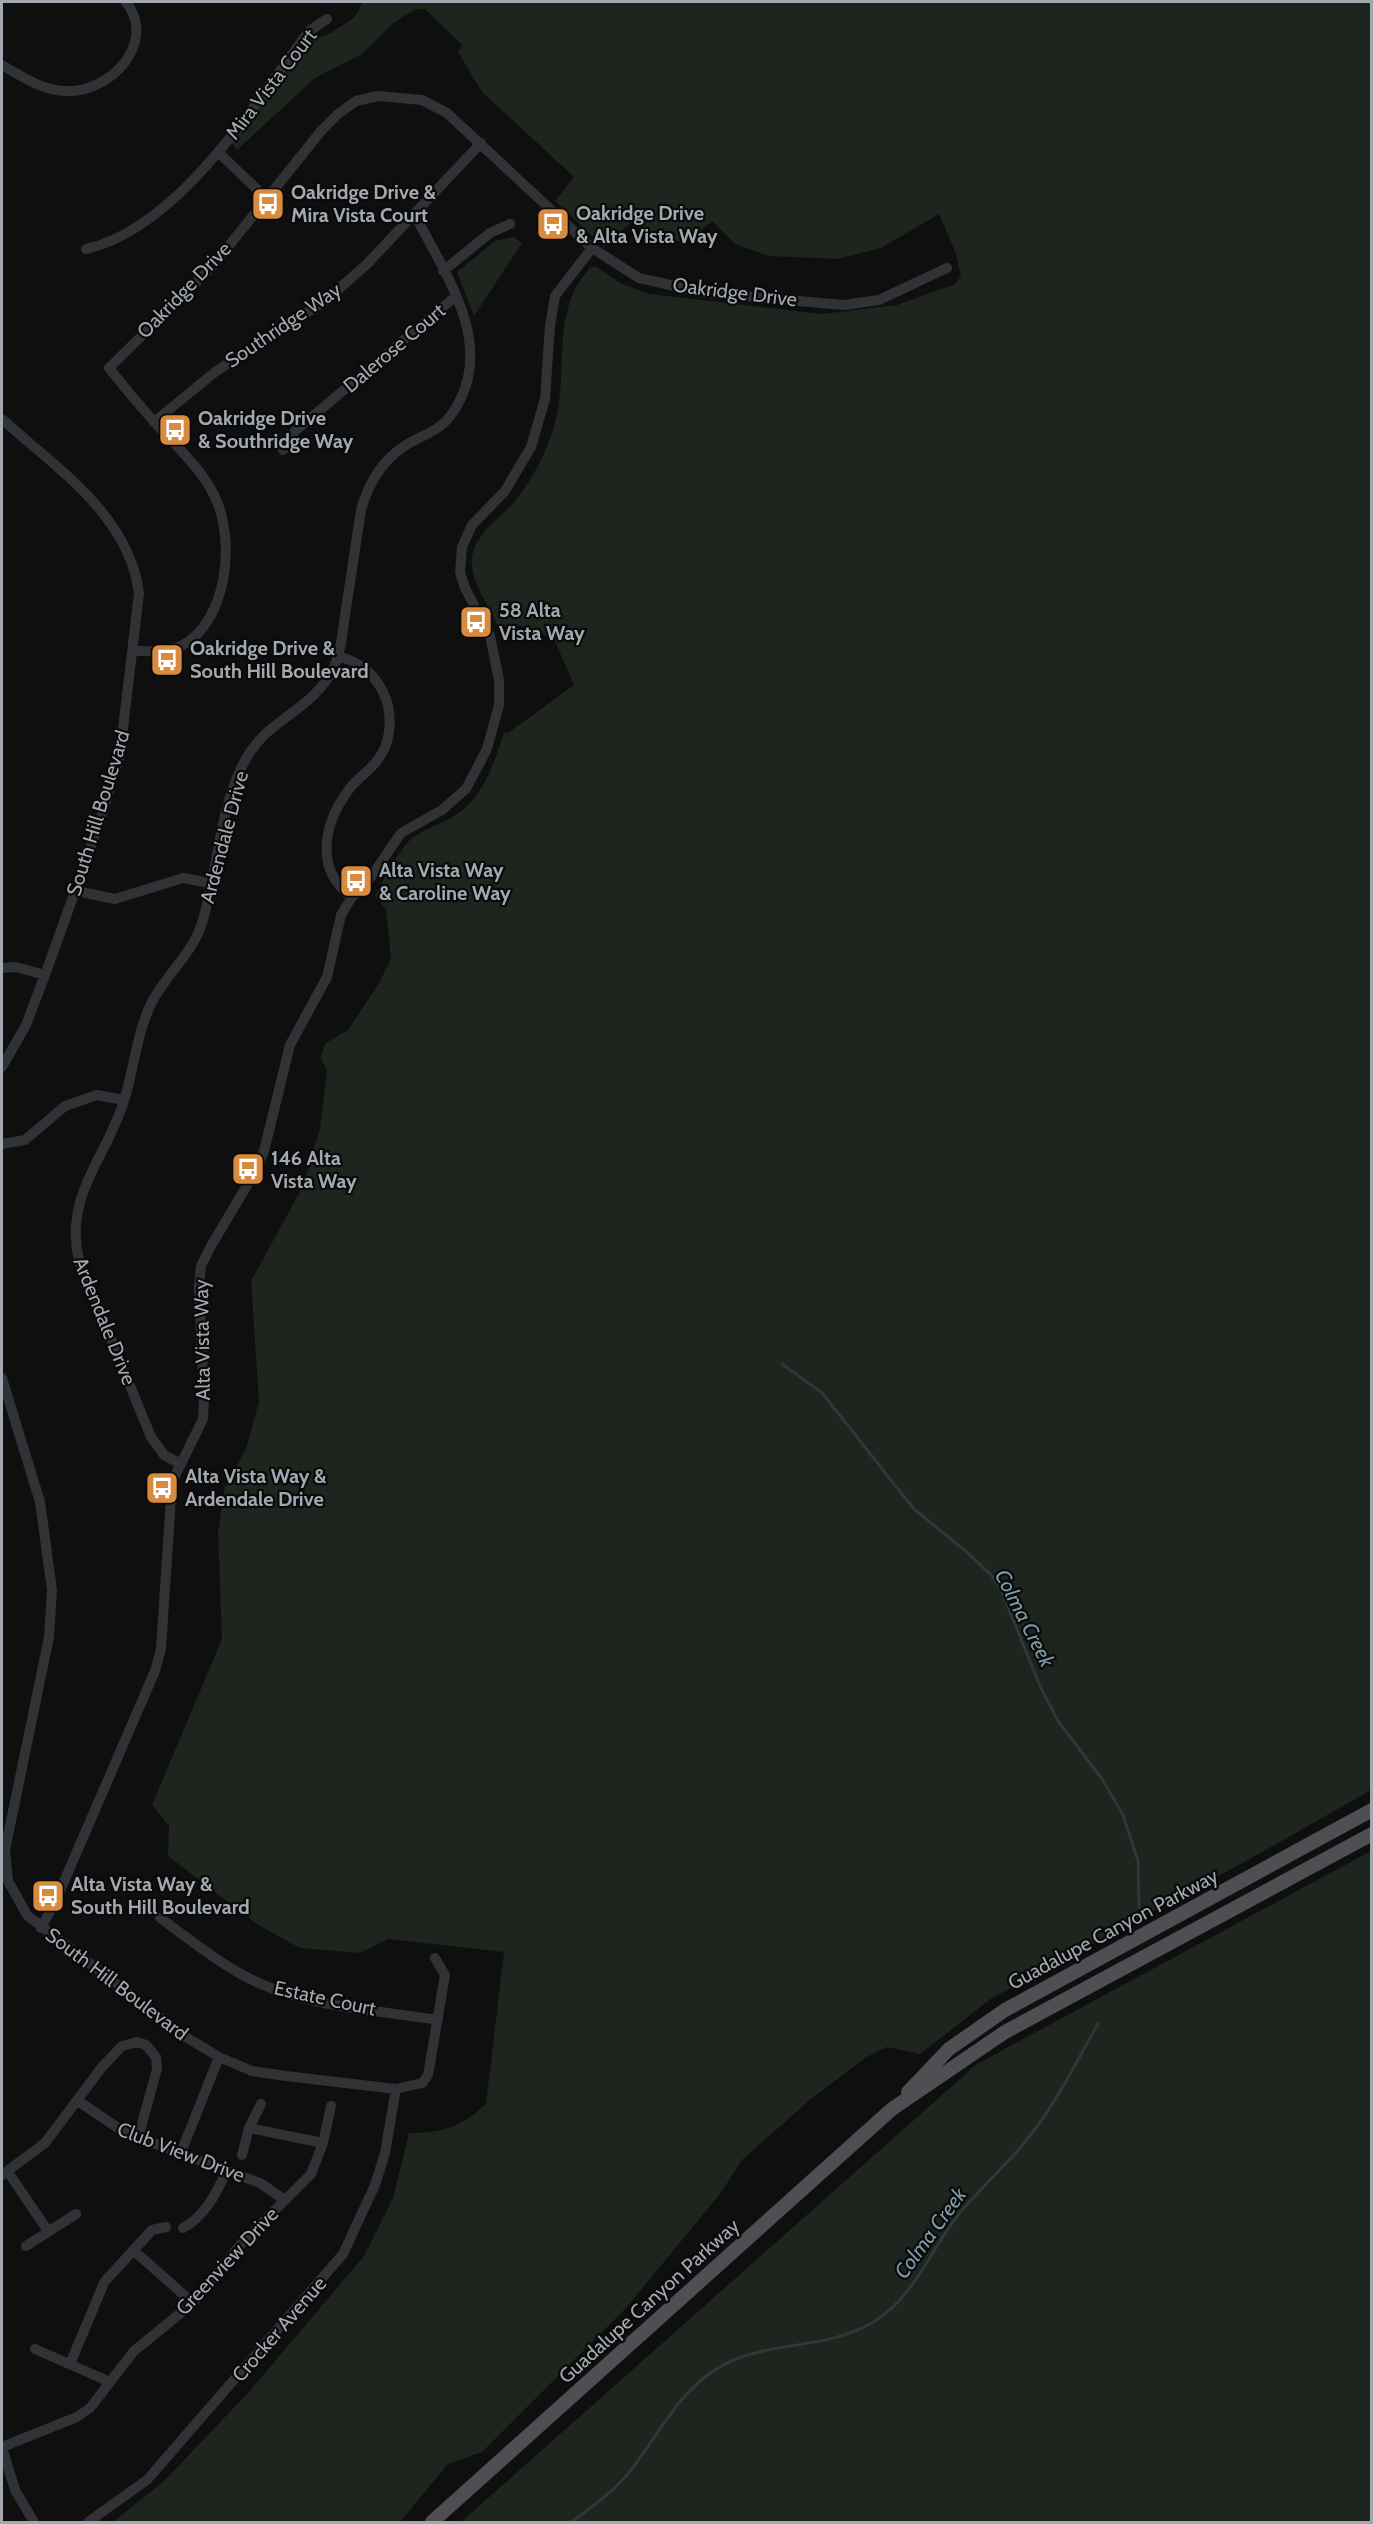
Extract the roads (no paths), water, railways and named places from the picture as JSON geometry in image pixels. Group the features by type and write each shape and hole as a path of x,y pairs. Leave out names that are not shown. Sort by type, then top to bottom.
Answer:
{"main road":[{"name":"Guadalupe Canyon Parkway","path":"432,2523 892,2109 949,2049 1005,2010 1371,1810"},
{"name":"Guadalupe Canyon Parkway","path":"892,2109 1005,2032 1371,1834"}],"street":[{"path":"2,65 40,86 63,92 77,91 100,82 125,63 137,39 134,17 126,2"},
{"name":"Mira Vista Court","path":"86,249 121,236 178,194 218,152 309,31 327,19"},
{"name":"Oakridge Drive","path":"133,651 168,650 192,639 211,616 222,585 224,535 214,495 190,461 108,368 210,268 265,197 321,131 356,100 378,96 422,100 447,113 592,248 639,278 705,293 844,305 879,300 947,268"},
{"name":"Southridge Way","path":"154,422 215,372 325,301 367,264 481,143"},
{"name":"Mira Vista Court","path":"218,152 265,197"},
{"name":"Ardendale Drive","path":"179,1463 164,1455 151,1437 76,1250 75,1225 80,1198 91,1169 114,1132 147,1013 159,990 184,958 197,935 235,786 248,755 267,732 302,708 316,695 327,680 338,656 361,510 368,488 380,469 396,453 440,426 449,417 468,378 471,348 469,332 455,297 415,214"},
{"path":"443,271 490,233 510,224"},
{"name":"Alta Vista Way","path":"41,1928 56,1900 158,1660 165,1626 172,1482 179,1463 203,1419 199,1286 201,1266 252,1179 264,1151 290,1045 327,977 341,915 401,833 442,810 466,789 487,749 499,705 499,680 490,636 465,588 460,572 462,547 472,525 505,490 531,447 545,399 550,326 555,296 592,248"},
{"name":"Dalerose Court","path":"283,450 295,431 455,297"},
{"name":"South Hill Boulevard","path":"2,418 100,508 129,552 139,593 120,754 76,891 45,975 26,1025 2,1067"},
{"path":"338,656 356,661 378,682 386,701 390,722 385,747 379,758 343,799 326,840 326,859 330,875 339,887 352,897"},
{"path":"76,891 115,899 183,878 209,883"},
{"path":"2,968 16,967 45,975"},
{"path":"2,1144 26,1140 65,1106 97,1095 124,1100"},
{"name":"South Hill Boulevard","path":"2,1378 40,1502 52,1590 50,1637 5,1850 8,1881 27,1916 184,2036 219,2057 252,2071 396,2089"},
{"name":"Estate Court","path":"160,1918 222,1962 271,1988 324,2002 438,2020"},
{"path":"396,2089 414,2087 422,2083 428,2075 444,1975 435,1958"},
{"path":"48,2231 5,2173 45,2144 102,2067 122,2046 137,2042 146,2045 156,2057 157,2069 138,2138"},
{"path":"180,2155 219,2057"},
{"name":"Crocker Avenue","path":"88,2523 147,2480 343,2254 375,2186 385,2152 396,2089"},
{"name":"Club View Drive","path":"78,2101 109,2124 138,2138 260,2183 285,2200"},
{"path":"242,2155 249,2128 261,2104"},
{"name":"Greenview Drive","path":"2,2447 82,2414 97,2402 110,2382 140,2346 193,2303 241,2244 310,2174 323,2143 331,2106"},
{"path":"249,2128 323,2143"},
{"path":"183,2228 194,2222 220,2186 226,2171"},
{"path":"26,2246 76,2214"},
{"path":"70,2364 106,2281 152,2230 166,2227"},
{"path":"133,2250 193,2303"},
{"path":"35,2349 110,2382"},
{"path":"2,2447 15,2490 34,2523"}],"waterway":[{"name":"Colma Creek","path":"782,1364 822,1393 914,1509 968,1553 992,1576 1002,1592 1040,1686 1058,1721 1102,1779 1123,1815 1138,1861 1139,1907"},
{"name":"Colma Creek","path":"571,2522 600,2501 626,2476 674,2409 696,2384 709,2374 747,2355 831,2339 852,2332 872,2323 900,2300 959,2214 1039,2124 1098,2024"}],"place":[{"name":"Oakridge Drive & Mira Vista Court","path":"268,204"},
{"name":"Oakridge Drive & Alta Vista Way","path":"553,224"},
{"name":"Oakridge Drive & Southridge Way","path":"175,430"},
{"name":"58 Alta Vista Way","path":"476,622"},
{"name":"Oakridge Drive & South Hill Boulevard","path":"167,660"},
{"name":"Alta Vista Way & Caroline Way","path":"356,881"},
{"name":"146 Alta Vista Way","path":"248,1169"},
{"name":"Alta Vista Way & Ardendale Drive","path":"162,1488"},
{"name":"Alta Vista Way & South Hill Boulevard","path":"48,1896"}]}
